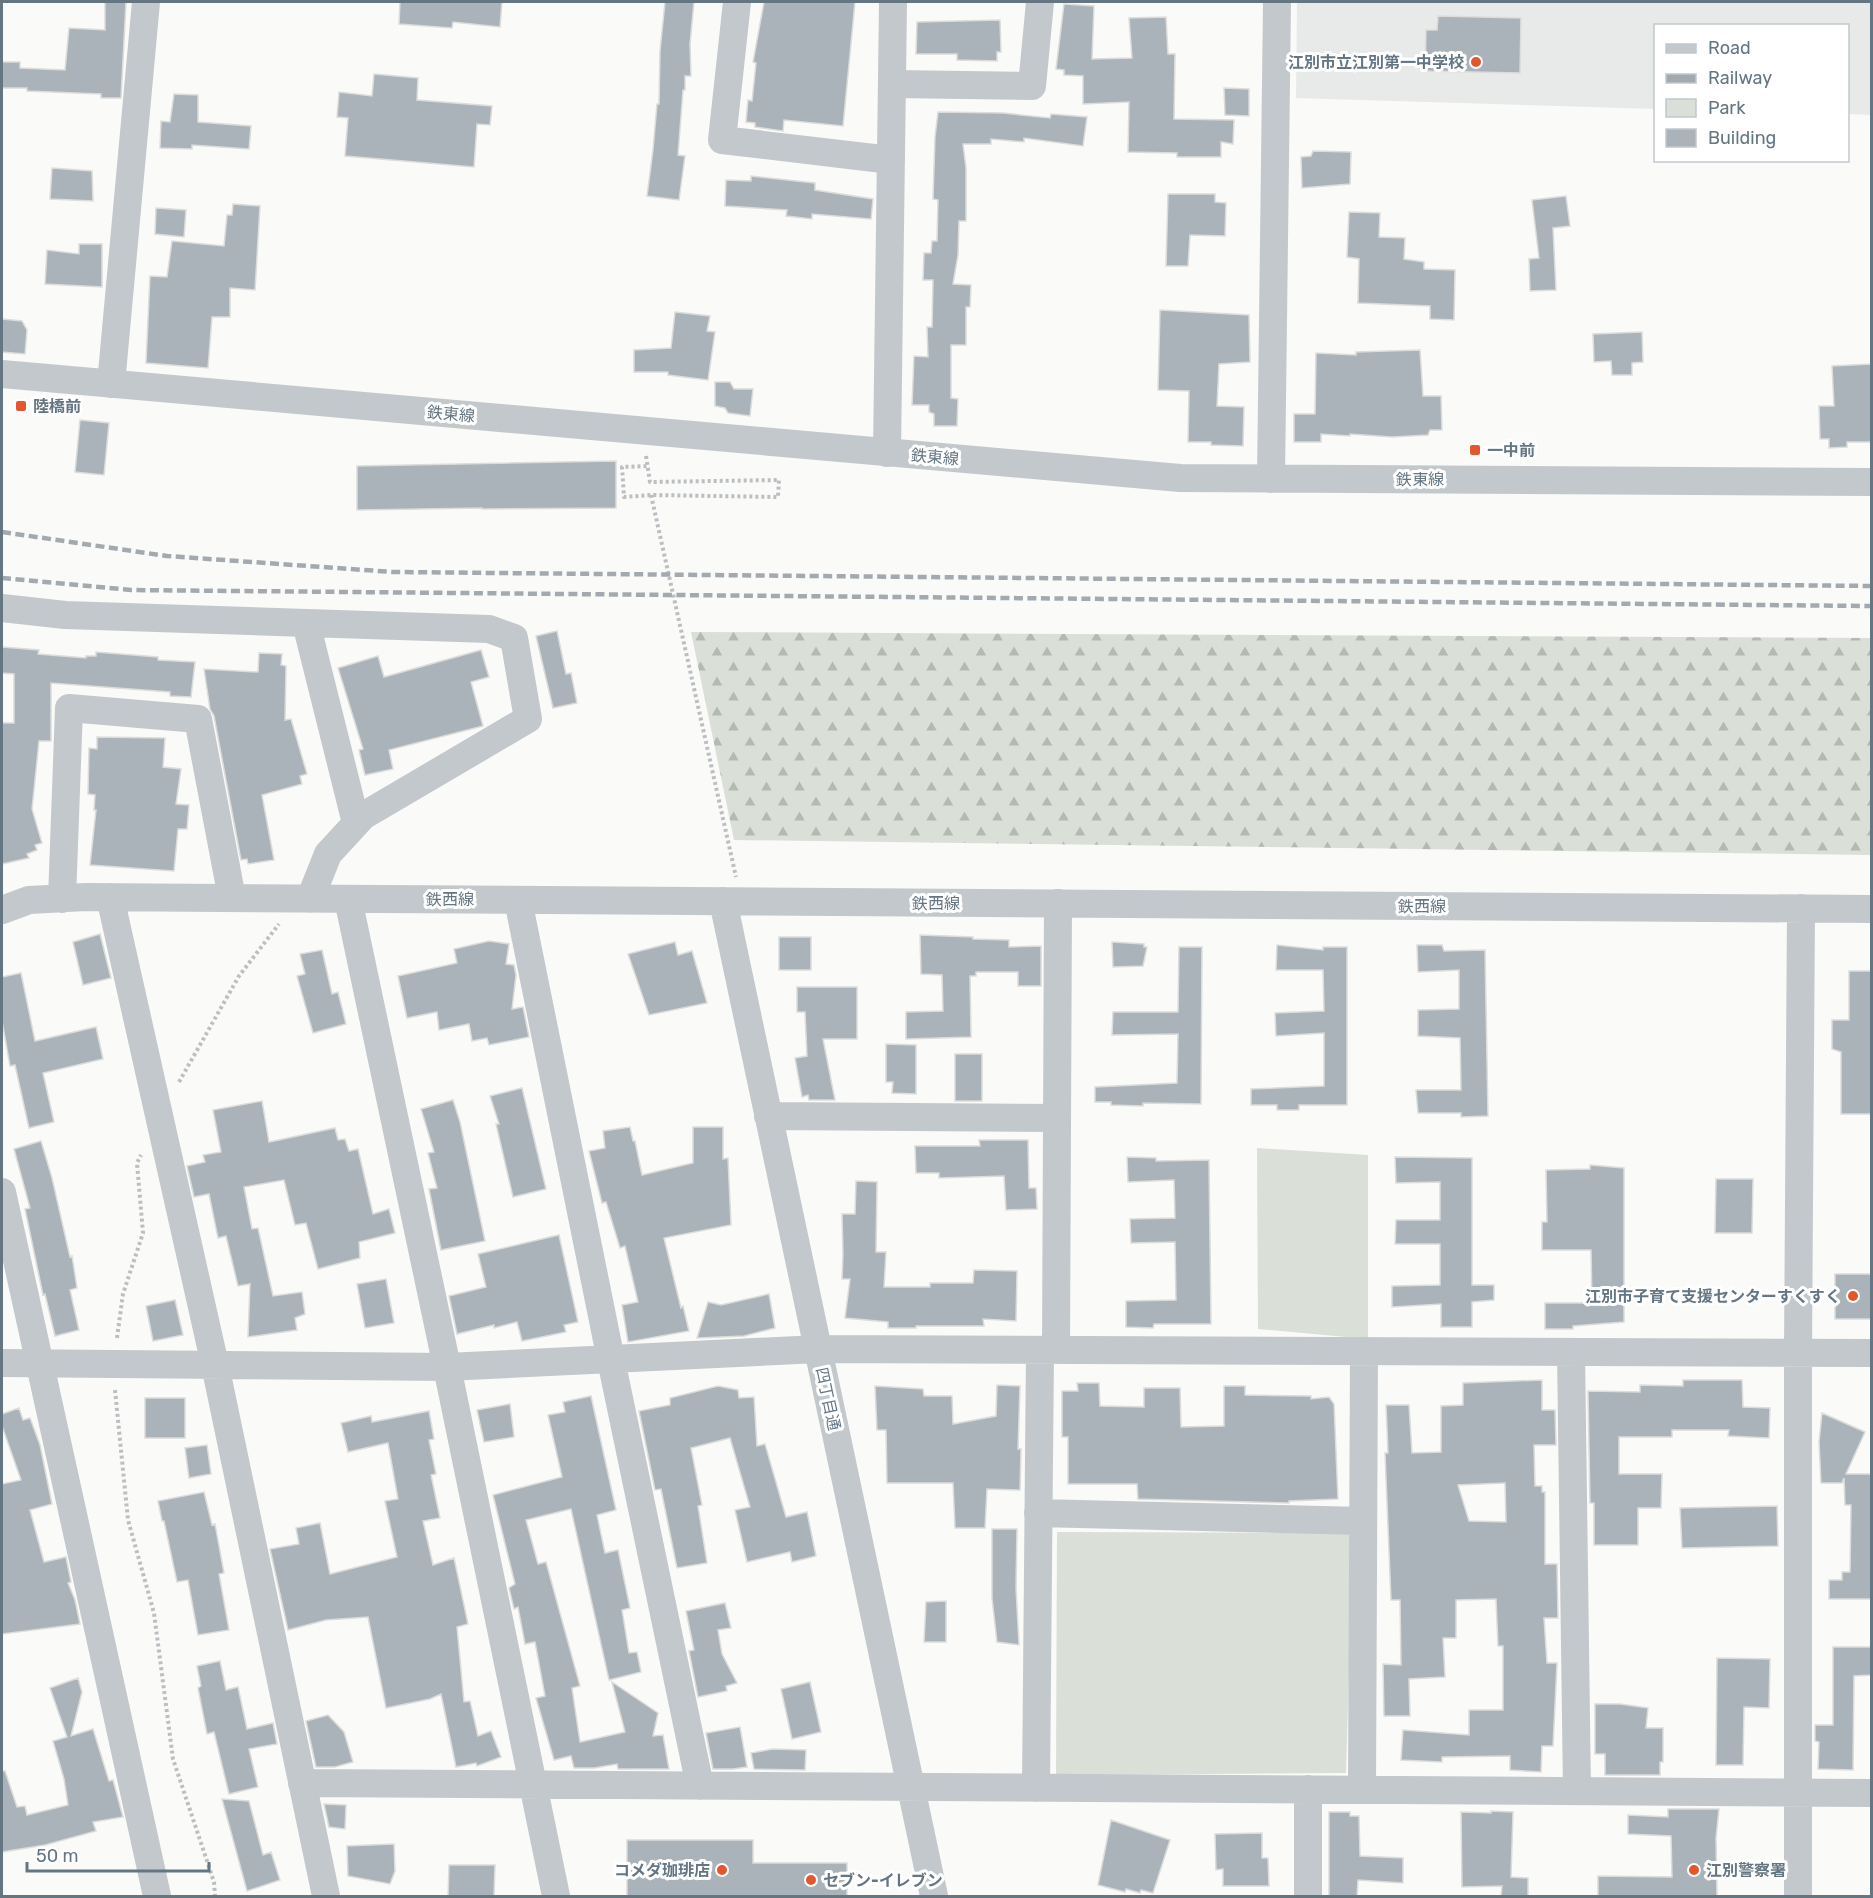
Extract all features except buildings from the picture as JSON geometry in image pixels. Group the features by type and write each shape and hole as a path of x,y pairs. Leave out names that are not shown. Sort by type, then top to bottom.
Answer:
{"street":[{"path":"111,384 146,2"},
{"path":"737,2 722,140 891,160"},
{"path":"887,453 893,2"},
{"path":"892,84 1032,86 1041,2"},
{"path":"1271,479 1277,2"},
{"name":"鉄東線","path":"2,374 1180,478 1872,482"},
{"path":"2,608 65,615 489,629 514,638 528,719 363,816 328,854 310,899"},
{"path":"306,623 356,824"},
{"path":"62,899 69,708 198,719 232,898"},
{"name":"鉄西線","path":"2,910 29,900 110,897 519,900 730,890 1058,903 1872,909"},
{"name":"四丁目通","path":"730,890 768,1116 934,1896"},
{"path":"110,897 215,1365 326,1896"},
{"path":"348,899 556,1896"},
{"path":"519,900 611,1360 700,1786"},
{"path":"1036,1788 1038,1513 1048,1350 1057,1118 1058,903"},
{"path":"1798,1896 1800,1793 1798,1353 1802,908"},
{"path":"768,1116 1057,1118"},
{"path":"2,1192 157,1896"},
{"path":"2,1363 447,1367 818,1349 1872,1353"},
{"path":"1362,1789 1364,1352"},
{"path":"1571,1352 1577,1791"},
{"path":"1038,1513 1363,1521"},
{"path":"302,1784 1872,1793"},
{"path":"1308,1789 1308,1896"}],"path":[{"path":"645,451 648,466 650,482 779,480 778,497 651,495 624,497 622,467 648,466"},
{"path":"651,495 731,857 730,890"},
{"path":"159,1117 239,976 285,916"},
{"path":"141,1154 137,1163 143,1233 123,1293 114,1364 116,1401 128,1520 154,1613 173,1759 214,1882 215,1896"}],"shaded area":[{"name":"江別市立江別第一中学校","path":"1297,2 1871,2 1871,115 1849,114 1849,24 1654,24 1654,109 1296,98"}],"green space":[{"path":"691,632 1871,638 1871,855 734,840"},
{"path":"1257,1148 1368,1155 1368,1339 1258,1329"},
{"path":"1057,1532 1353,1533 1346,1773 1056,1775"}],"railway":[{"path":"2,532 167,556 393,572 1872,586"},
{"path":"2,578 131,590 1872,606"}],"place":[{"name":"江別市立江別第一中学校","path":"1476,62"},
{"name":"陸橋前","path":"21,406"},
{"name":"一中前","path":"1475,450"},
{"name":"江別市子育て支援センターすくすく","path":"1853,1296"},
{"name":"コメダ珈琲店","path":"722,1870"},
{"name":"江別警察署","path":"1694,1870"},
{"name":"セブン-イレブン","path":"811,1880"}]}
